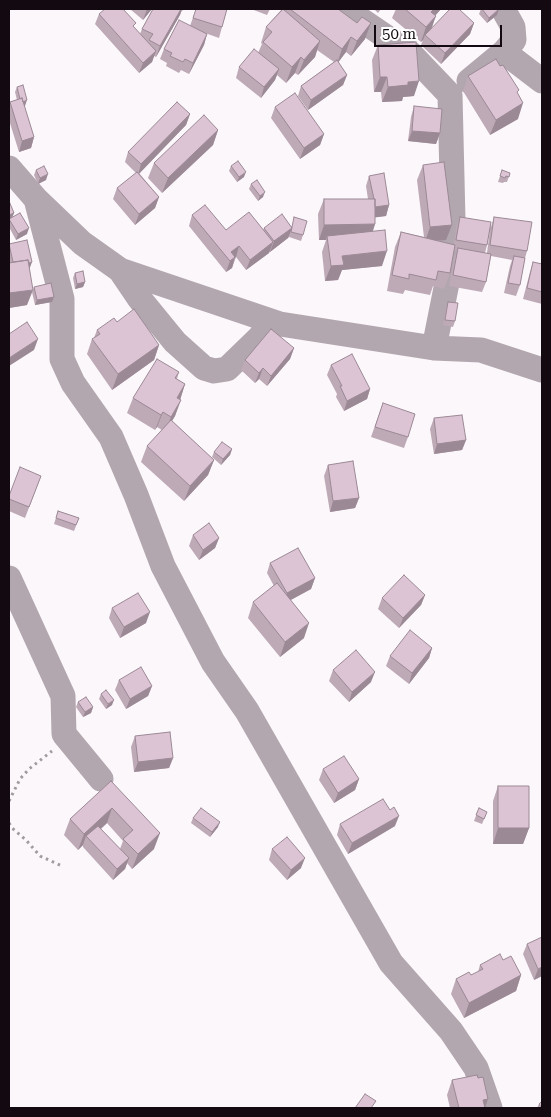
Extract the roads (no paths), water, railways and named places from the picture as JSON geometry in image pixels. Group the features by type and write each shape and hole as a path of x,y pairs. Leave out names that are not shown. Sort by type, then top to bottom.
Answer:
{"street":[{"path":"345,9 410,53 450,95 452,258 434,348"},
{"path":"450,95 504,52 514,40 513,27 503,9"},
{"path":"504,52 542,81"},
{"path":"9,168 36,199 82,243 120,270 280,324 434,348 481,350 542,370"},
{"path":"36,199 62,299 62,359 73,383 111,437 136,495 162,566 213,662 252,719 392,963 456,1038 476,1068 490,1108"},
{"path":"120,270 139,298 175,342 204,368 214,371 227,369 267,328 280,324"},
{"path":"9,578 63,696 64,734 101,779"}]}
